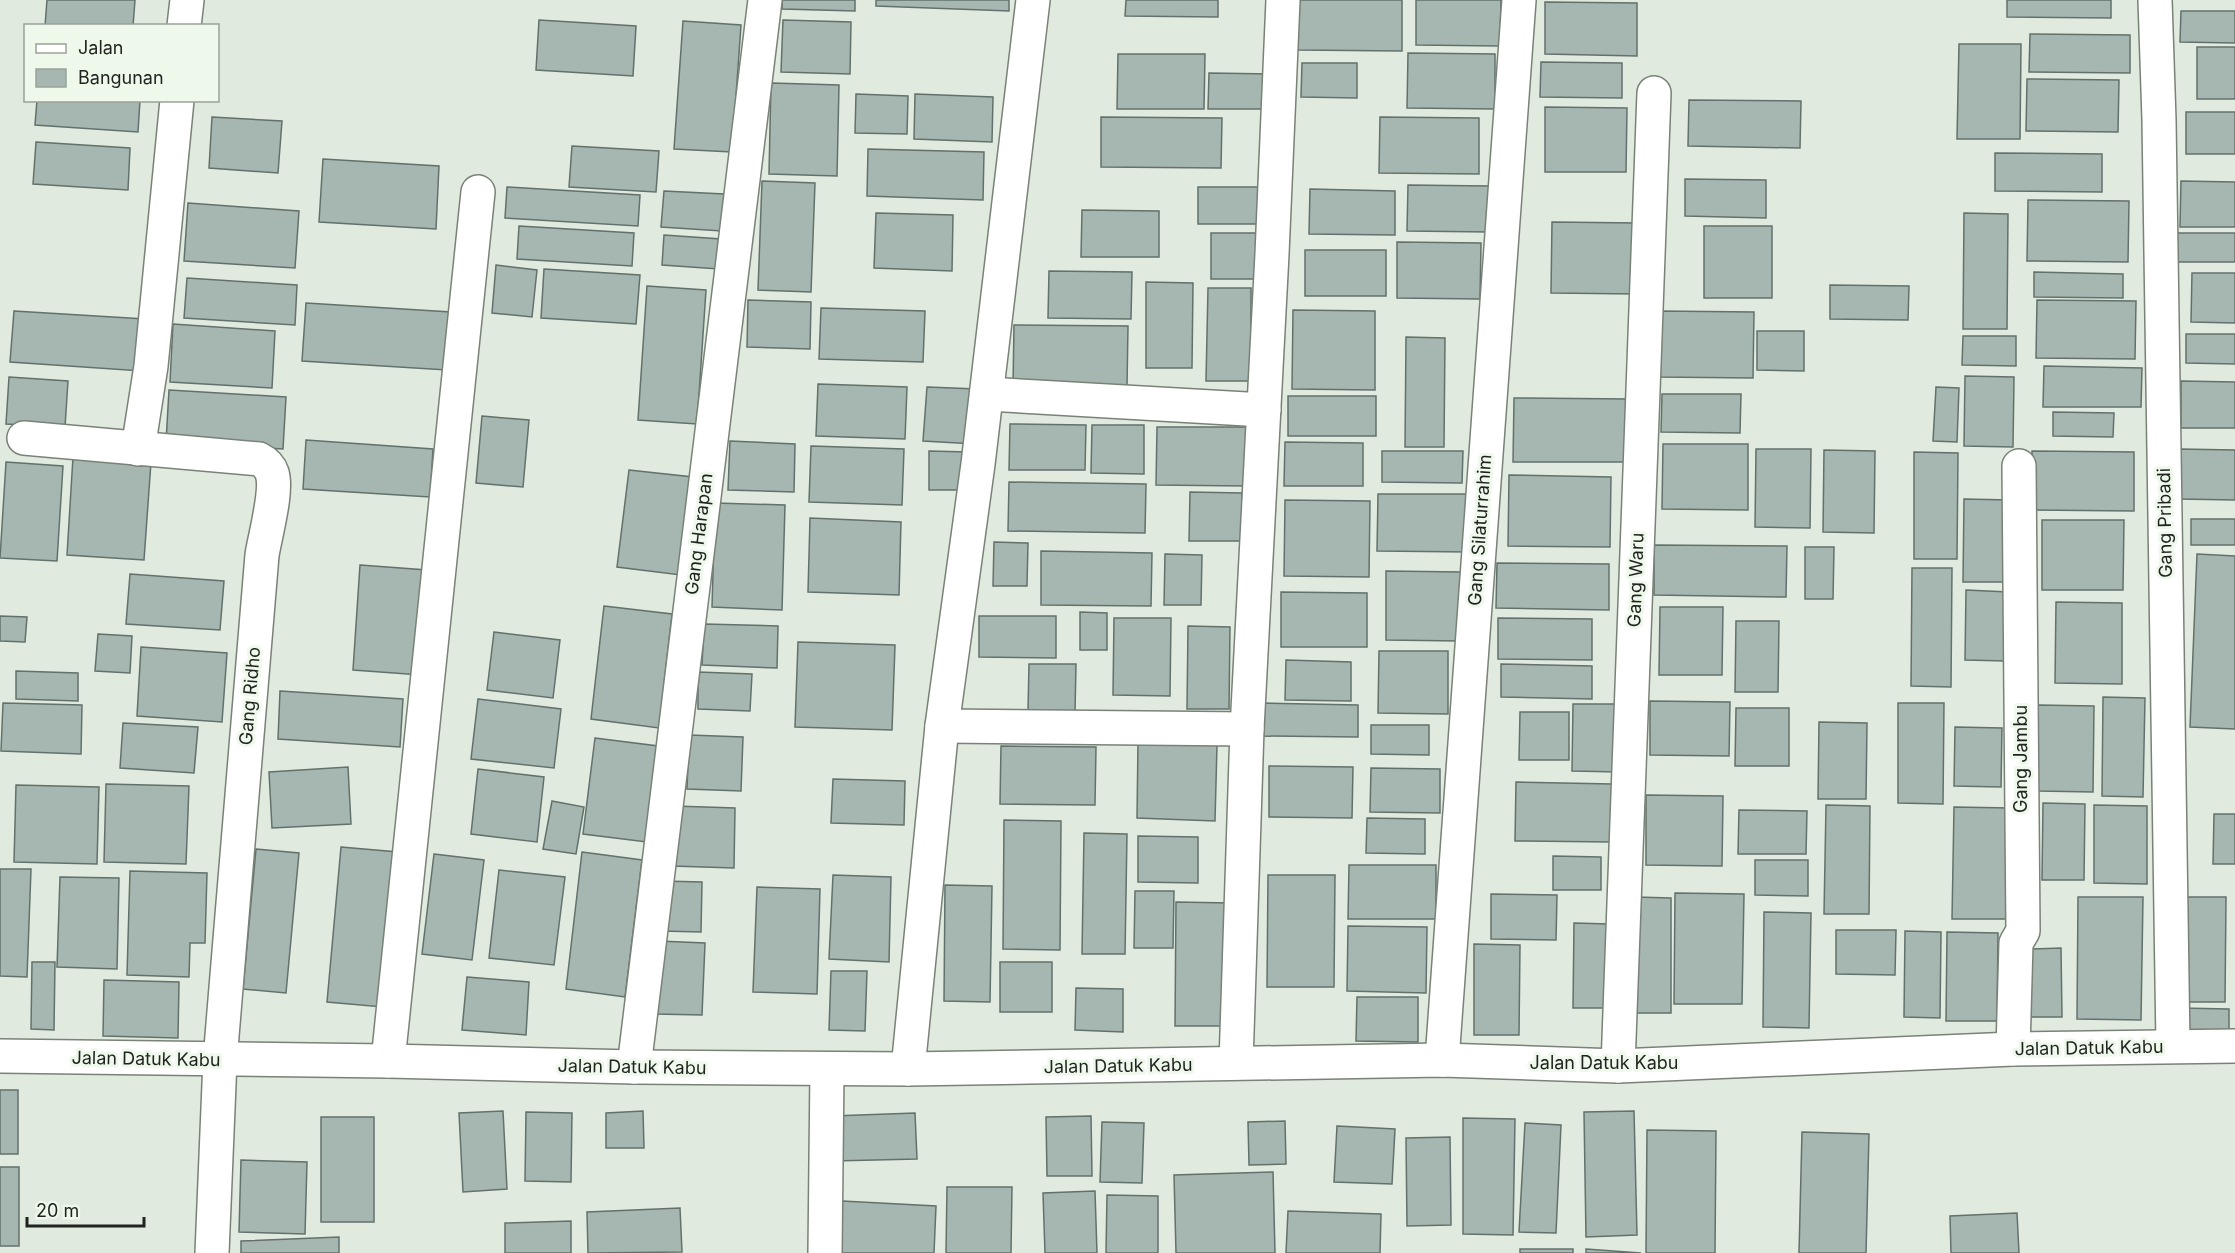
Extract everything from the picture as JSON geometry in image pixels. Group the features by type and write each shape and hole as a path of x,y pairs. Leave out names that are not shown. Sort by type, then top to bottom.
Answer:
{"street":[{"path":"184,24 187,0"},
{"name":"Gang Harapan","path":"634,1067 765,0"},
{"path":"908,1069 942,726 987,394 1033,0"},
{"path":"1236,1063 1247,729 1283,0"},
{"name":"Gang Silaturrahim","path":"1442,1060 1519,0"},
{"name":"Gang Pribadi","path":"2155,0 2173,1046"},
{"name":"Gang Waru","path":"1618,1066 1654,93"},
{"path":"138,449 151,366 177,102"},
{"path":"388,1061 478,192"},
{"path":"987,394 1264,410"},
{"name":"Gang Ridho","path":"24,438 138,449 170,449 260,459 272,472 274,486 262,555 220,1060 212,1253"},
{"name":"Gang Jambu","path":"2013,1049 2016,943 2023,931 2019,466"},
{"path":"942,726 1247,729"},
{"name":"Jalan Datuk Kabu","path":"0,1056 827,1069 1442,1060 1618,1066 2013,1049 2235,1046"},
{"path":"825,1253 827,1069"}],"building":[{"path":"47,0 135,0 133,24 45,24"},
{"path":"782,0 855,0 855,11 782,9"},
{"path":"876,0 1009,0 1009,11 876,6"},
{"path":"1126,0 1218,0 1218,17 1125,16"},
{"path":"1298,0 1402,0 1402,51 1298,50"},
{"path":"1416,0 1501,0 1500,46 1416,45"},
{"path":"2007,0 2111,0 2111,18 2007,17"},
{"path":"1545,2 1637,3 1637,56 1545,54"},
{"path":"2181,11 2235,11 2235,43 2180,42"},
{"path":"539,20 636,26 633,76 536,70"},
{"path":"783,20 851,22 850,74 781,72"},
{"path":"683,21 741,25 732,152 674,149"},
{"path":"2030,34 2130,35 2130,73 2029,72"},
{"path":"1959,44 2021,44 2020,139 1957,139"},
{"path":"2197,47 2235,47 2235,99 2197,99"},
{"path":"1408,53 1495,54 1495,109 1407,108"},
{"path":"1118,54 1205,54 1204,109 1117,109"},
{"path":"1541,62 1622,63 1622,98 1540,97"},
{"path":"1302,63 1357,63 1357,98 1301,97"},
{"path":"1209,73 1272,74 1272,109 1208,109"},
{"path":"2027,79 2119,80 2118,132 2026,131"},
{"path":"771,83 839,85 837,176 769,174"},
{"path":"856,94 908,96 907,134 855,133"},
{"path":"915,94 993,97 992,142 914,139"},
{"path":"1689,100 1801,101 1800,148 1688,146"},
{"path":"37,102 140,102 138,132 35,125"},
{"path":"1545,107 1627,108 1626,172 1545,172"},
{"path":"2186,112 2235,112 2235,154 2186,154"},
{"path":"212,117 282,121 278,173 209,168"},
{"path":"1101,117 1222,118 1221,168 1101,167"},
{"path":"1380,117 1479,118 1479,174 1379,173"},
{"path":"36,142 130,148 128,190 33,184"},
{"path":"572,146 659,151 656,192 569,187"},
{"path":"868,149 984,152 983,200 867,196"},
{"path":"1995,153 2102,154 2102,192 1995,191"},
{"path":"323,159 439,166 436,229 319,222"},
{"path":"1685,179 1766,180 1766,218 1685,216"},
{"path":"762,181 815,183 811,292 758,290"},
{"path":"2181,181 2235,182 2235,227 2180,227"},
{"path":"1408,185 1489,186 1489,232 1407,231"},
{"path":"507,187 640,195 638,226 505,218"},
{"path":"1198,187 1263,187 1262,224 1198,224"},
{"path":"1310,189 1395,191 1395,235 1309,234"},
{"path":"664,191 724,194 722,231 661,227"},
{"path":"2028,200 2129,201 2128,262 2027,261"},
{"path":"188,203 299,211 295,268 184,261"},
{"path":"1082,210 1159,211 1159,257 1081,257"},
{"path":"876,213 953,215 952,271 874,268"},
{"path":"1964,213 2008,214 2007,329 1963,329"},
{"path":"1552,222 1637,223 1637,294 1551,293"},
{"path":"519,226 634,233 632,266 517,259"},
{"path":"1704,226 1772,226 1772,298 1704,298"},
{"path":"1211,233 1262,233 1262,279 1211,279"},
{"path":"2177,233 2235,233 2235,262 2177,262"},
{"path":"664,235 721,239 719,269 662,265"},
{"path":"1397,242 1481,243 1480,299 1397,298"},
{"path":"1305,250 1386,250 1386,296 1305,296"},
{"path":"496,265 537,270 532,317 492,313"},
{"path":"544,269 640,275 636,324 541,318"},
{"path":"1049,271 1132,272 1131,319 1048,318"},
{"path":"2034,272 2123,274 2123,298 2034,297"},
{"path":"2192,273 2235,273 2235,323 2191,322"},
{"path":"187,278 297,285 295,325 184,318"},
{"path":"1146,282 1193,283 1192,368 1146,368"},
{"path":"1830,285 1909,286 1908,320 1830,319"},
{"path":"647,286 706,290 697,424 638,420"},
{"path":"1208,288 1251,288 1251,381 1206,381"},
{"path":"748,300 811,302 810,349 747,347"},
{"path":"2037,300 2136,301 2135,359 2036,358"},
{"path":"306,303 451,312 447,370 302,361"},
{"path":"821,308 925,311 923,362 819,359"},
{"path":"1293,310 1375,311 1375,390 1292,389"},
{"path":"14,311 145,319 142,371 10,362"},
{"path":"1658,311 1754,312 1753,378 1658,377"},
{"path":"173,324 275,331 272,388 170,382"},
{"path":"1014,325 1128,326 1127,387 1013,386"},
{"path":"1757,331 1804,331 1804,371 1757,370"},
{"path":"2186,334 2235,334 2235,364 2186,363"},
{"path":"1963,336 2016,336 2016,366 1962,365"},
{"path":"1406,337 1445,338 1444,447 1405,447"},
{"path":"2044,366 2142,368 2141,407 2043,407"},
{"path":"1965,376 2014,377 2013,447 1964,446"},
{"path":"9,377 68,381 65,427 6,424"},
{"path":"2181,381 2235,382 2235,428 2181,428"},
{"path":"818,384 907,387 905,439 816,436"},
{"path":"927,387 977,389 975,444 923,441"},
{"path":"1936,387 1959,388 1957,442 1933,441"},
{"path":"169,390 286,397 283,449 166,442"},
{"path":"1662,394 1741,394 1740,433 1661,432"},
{"path":"1288,396 1376,396 1376,436 1288,436"},
{"path":"1514,398 1628,399 1628,462 1513,462"},
{"path":"2053,412 2114,413 2113,437 2053,436"},
{"path":"482,416 529,420 523,487 476,483"},
{"path":"1010,424 1086,425 1085,470 1009,470"},
{"path":"1092,425 1144,425 1144,474 1091,473"},
{"path":"1157,427 1247,427 1246,486 1156,485"},
{"path":"306,440 433,449 430,497 303,489"},
{"path":"730,441 795,444 794,492 728,490"},
{"path":"1285,442 1363,443 1363,486 1284,486"},
{"path":"1663,444 1748,444 1748,510 1662,509"},
{"path":"811,446 904,449 902,505 809,502"},
{"path":"1756,449 1811,449 1810,528 1755,527"},
{"path":"2179,449 2235,450 2235,500 2178,499"},
{"path":"1824,450 1875,451 1874,533 1823,532"},
{"path":"929,451 968,452 968,490 929,490"},
{"path":"1382,451 1463,451 1462,483 1382,482"},
{"path":"2032,451 2134,452 2134,511 2031,510"},
{"path":"1914,452 1958,453 1957,559 1914,559"},
{"path":"73,457 151,462 144,560 67,555"},
{"path":"6,462 63,466 57,561 0,558"},
{"path":"629,470 693,477 681,575 617,567"},
{"path":"1509,475 1611,477 1610,547 1508,546"},
{"path":"1009,482 1146,484 1145,533 1008,531"},
{"path":"1190,492 1242,493 1242,541 1189,541"},
{"path":"1378,494 1470,494 1469,552 1377,551"},
{"path":"1964,499 2010,500 2008,582 1963,582"},
{"path":"1285,500 1370,501 1369,577 1284,576"},
{"path":"715,503 785,505 782,610 712,607"},
{"path":"810,518 901,522 899,595 808,592"},
{"path":"2191,519 2235,519 2235,545 2191,545"},
{"path":"2042,520 2124,520 2123,590 2042,590"},
{"path":"994,542 1028,543 1027,586 993,586"},
{"path":"1654,545 1787,546 1786,597 1654,595"},
{"path":"1805,547 1834,547 1833,599 1805,599"},
{"path":"1041,551 1152,553 1151,606 1041,605"},
{"path":"1165,554 1202,555 1201,605 1164,605"},
{"path":"2197,554 2235,556 2235,729 2190,727"},
{"path":"1497,563 1609,564 1609,610 1496,608"},
{"path":"360,565 427,570 421,675 353,670"},
{"path":"1912,568 1952,568 1951,687 1911,686"},
{"path":"1386,571 1461,572 1460,641 1386,640"},
{"path":"130,574 224,581 220,630 126,624"},
{"path":"1966,590 2008,592 2006,661 1965,660"},
{"path":"1281,592 1367,593 1367,647 1281,647"},
{"path":"2056,602 2122,603 2122,684 2055,683"},
{"path":"604,606 672,614 659,728 591,719"},
{"path":"1660,607 1723,607 1722,675 1659,675"},
{"path":"1080,612 1107,613 1107,650 1080,650"},
{"path":"0,616 27,617 25,642 0,641"},
{"path":"979,616 1056,616 1056,658 979,657"},
{"path":"1114,618 1171,618 1170,696 1113,695"},
{"path":"1498,618 1592,619 1592,660 1498,659"},
{"path":"1736,621 1779,621 1778,692 1735,692"},
{"path":"704,624 778,626 777,668 702,665"},
{"path":"1188,626 1230,627 1229,709 1187,709"},
{"path":"494,632 560,640 553,698 487,690"},
{"path":"98,634 132,636 130,673 95,671"},
{"path":"798,642 895,645 892,730 795,727"},
{"path":"141,647 227,653 222,722 137,716"},
{"path":"1379,651 1448,651 1448,714 1378,713"},
{"path":"1286,660 1351,662 1351,701 1285,700"},
{"path":"1029,664 1076,664 1075,712 1028,711"},
{"path":"1501,664 1592,666 1592,699 1501,697"},
{"path":"16,671 78,673 78,701 16,699"},
{"path":"698,672 752,674 750,711 698,709"},
{"path":"280,691 403,699 400,747 278,739"},
{"path":"2103,697 2145,698 2143,797 2102,796"},
{"path":"478,699 561,709 554,768 471,759"},
{"path":"1650,701 1730,702 1729,756 1650,755"},
{"path":"3,703 82,705 81,754 1,751"},
{"path":"1258,703 1358,705 1358,737 1258,736"},
{"path":"1898,703 1944,703 1943,804 1898,803"},
{"path":"1573,704 1620,704 1619,772 1572,771"},
{"path":"2038,705 2094,706 2093,792 2038,791"},
{"path":"1736,708 1789,708 1789,766 1735,766"},
{"path":"1520,712 1569,712 1569,760 1519,760"},
{"path":"1819,722 1867,723 1866,799 1818,799"},
{"path":"123,723 198,727 194,773 120,768"},
{"path":"1371,725 1429,725 1429,755 1371,754"},
{"path":"1955,727 2002,728 2001,787 1954,786"},
{"path":"689,735 743,737 741,791 687,789"},
{"path":"595,738 666,747 655,843 583,834"},
{"path":"1138,743 1217,745 1215,821 1137,818"},
{"path":"1001,746 1096,747 1095,805 1000,804"},
{"path":"1269,766 1353,767 1352,818 1269,817"},
{"path":"348,767 351,824 272,828 269,772"},
{"path":"1371,768 1440,769 1440,813 1370,812"},
{"path":"478,769 544,777 537,842 471,834"},
{"path":"833,779 905,781 904,825 831,823"},
{"path":"1516,782 1612,784 1611,842 1515,841"},
{"path":"106,784 189,786 186,864 104,862"},
{"path":"16,785 99,787 97,864 14,862"},
{"path":"1646,795 1723,796 1722,866 1646,865"},
{"path":"552,801 584,807 576,854 543,849"},
{"path":"2043,803 2085,804 2084,880 2042,880"},
{"path":"1826,805 1870,806 1869,914 1824,914"},
{"path":"2094,805 2147,806 2147,884 2094,883"},
{"path":"674,806 735,808 734,868 672,866"},
{"path":"1954,807 2010,808 2010,919 1952,919"},
{"path":"1739,810 1807,811 1806,854 1738,854"},
{"path":"2214,814 2235,814 2235,864 2213,864"},
{"path":"1367,818 1425,819 1425,854 1366,853"},
{"path":"1004,820 1061,821 1060,950 1003,949"},
{"path":"1084,833 1127,834 1125,954 1082,954"},
{"path":"1138,836 1198,837 1198,883 1138,882"},
{"path":"341,847 398,852 383,1007 327,1002"},
{"path":"256,849 299,853 286,993 243,989"},
{"path":"582,852 642,860 625,997 566,989"},
{"path":"434,854 484,860 472,960 422,954"},
{"path":"1553,856 1601,857 1601,890 1553,890"},
{"path":"1755,860 1808,860 1808,896 1755,895"},
{"path":"1349,865 1436,865 1436,919 1348,919"},
{"path":"0,869 31,869 27,977 0,976"},
{"path":"499,870 565,877 554,965 489,958"},
{"path":"130,871 207,873 205,943 190,943 189,977 127,975"},
{"path":"833,875 891,877 889,962 829,959"},
{"path":"1268,875 1335,875 1334,987 1267,987"},
{"path":"60,877 119,878 117,969 57,967"},
{"path":"662,881 702,882 701,932 661,931"},
{"path":"945,885 992,886 990,1002 944,1001"},
{"path":"757,887 820,889 817,994 753,992"},
{"path":"1135,891 1174,891 1173,948 1134,948"},
{"path":"1675,893 1744,894 1742,1004 1674,1004"},
{"path":"1491,894 1557,895 1556,940 1491,939"},
{"path":"1635,897 1671,898 1671,1013 1634,1013"},
{"path":"2078,897 2143,897 2141,1020 2077,1019"},
{"path":"2179,897 2226,897 2225,1002 2179,1002"},
{"path":"1176,902 1230,903 1229,1026 1175,1026"},
{"path":"1764,912 1811,913 1809,1028 1763,1027"},
{"path":"1574,923 1609,924 1608,1008 1573,1008"},
{"path":"1348,926 1427,927 1426,993 1347,991"},
{"path":"1836,930 1896,930 1895,975 1836,974"},
{"path":"1905,931 1941,932 1940,1018 1904,1017"},
{"path":"1947,932 1998,933 1997,1021 1946,1021"},
{"path":"658,941 705,943 702,1015 655,1014"},
{"path":"1474,944 1520,945 1519,1035 1474,1035"},
{"path":"2061,948 2062,1017 2031,1017 2029,949"},
{"path":"32,962 55,962 54,1030 31,1029"},
{"path":"1000,962 1052,962 1052,1012 1000,1012"},
{"path":"831,971 867,971 865,1031 829,1030"},
{"path":"467,977 529,982 526,1035 462,1030"},
{"path":"104,980 179,982 178,1038 103,1036"},
{"path":"1076,988 1123,989 1123,1032 1075,1030"},
{"path":"1357,997 1418,997 1418,1042 1356,1041"},
{"path":"2179,1008 2229,1009 2229,1037 2178,1036"},
{"path":"0,1090 18,1090 18,1154 0,1154"},
{"path":"503,1111 507,1189 463,1192 459,1113"},
{"path":"643,1111 644,1148 606,1148 606,1113"},
{"path":"1634,1111 1637,1235 1586,1237 1584,1112"},
{"path":"526,1112 572,1113 571,1182 525,1181"},
{"path":"915,1113 917,1159 833,1161 832,1116"},
{"path":"1091,1116 1092,1176 1047,1176 1046,1117"},
{"path":"321,1117 374,1117 374,1222 321,1222"},
{"path":"1463,1118 1515,1119 1513,1235 1463,1234"},
{"path":"1285,1121 1286,1164 1249,1165 1248,1122"},
{"path":"1102,1122 1144,1123 1142,1183 1100,1182"},
{"path":"1525,1123 1561,1125 1556,1233 1519,1232"},
{"path":"1337,1126 1395,1129 1392,1184 1334,1182"},
{"path":"1647,1130 1716,1131 1715,1253 1646,1253"},
{"path":"1802,1132 1869,1134 1866,1253 1799,1253"},
{"path":"1450,1137 1451,1225 1407,1226 1406,1138"},
{"path":"241,1160 307,1162 305,1234 239,1232"},
{"path":"0,1167 19,1167 19,1246 0,1246"},
{"path":"1273,1172 1275,1253 1176,1253 1174,1175"},
{"path":"947,1187 1012,1187 1011,1253 946,1253"},
{"path":"1095,1191 1097,1253 1045,1253 1043,1193"},
{"path":"1107,1195 1158,1196 1158,1253 1106,1253"},
{"path":"842,1201 936,1206 934,1253 839,1253"},
{"path":"680,1208 682,1252 588,1253 587,1212"},
{"path":"1288,1211 1381,1214 1380,1253 1286,1253"},
{"path":"2017,1213 2019,1253 1951,1253 1950,1216"},
{"path":"571,1221 571,1253 505,1253 505,1223"},
{"path":"339,1237 339,1253 241,1253 241,1241"},
{"path":"1520,1249 1573,1249 1573,1253 1520,1253"},
{"path":"1586,1249 1641,1253 1586,1253"}]}
